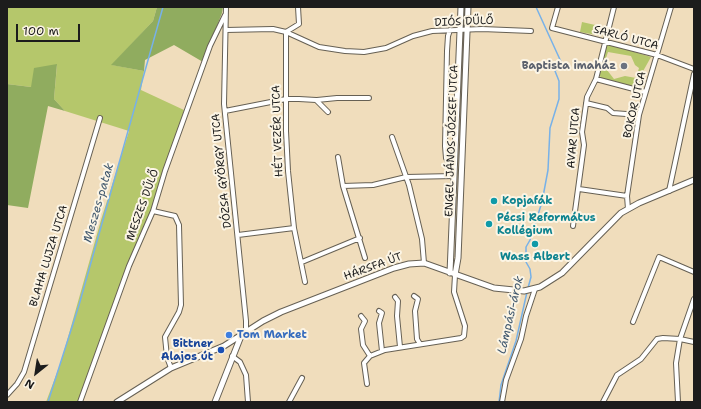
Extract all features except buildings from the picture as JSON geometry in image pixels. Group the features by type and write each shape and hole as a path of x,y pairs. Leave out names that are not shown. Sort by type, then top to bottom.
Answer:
{"street":[{"name":"DÓZSA GYÖRGY UTCA","path":"226,7 225,111 238,235 244,334"},
{"path":"286,32 299,24 298,7"},
{"name":"ENGEL JÁNOS JÓZSEF UTCA","path":"453,274 454,175 461,7"},
{"name":"ENGEL JÁNOS JÓZSEF UTCA","path":"453,274 458,258 468,7"},
{"name":"SARLÓ UTCA","path":"558,7 552,28 604,40 657,55 694,69"},
{"name":"AVAR UTCA","path":"573,226 584,145 582,132 587,97 596,79 604,40 614,7"},
{"name":"BOKOR UTCA","path":"628,209 627,196 639,115 672,7"},
{"name":"MESZES DŰLŐ","path":"80,402 129,266 153,211 184,117 210,46 225,15"},
{"name":"DIÓS DŰLŐ","path":"226,30 273,29 286,32 318,47 331,50 364,52 386,48 413,36 432,31 531,31"},
{"path":"343,186 373,185 406,177 454,175 446,158 445,146 447,51 450,30"},
{"name":"HÉT VEZÉR UTCA","path":"286,32 288,171 294,228 305,282"},
{"path":"669,191 694,74"},
{"path":"596,79 645,92"},
{"path":"225,111 286,99 317,100 337,98 369,98"},
{"path":"317,100 328,112"},
{"path":"586,103 607,108 613,113 639,115"},
{"name":"BLAHA LUJZA UTCA","path":"7,395 17,384 24,372 100,118"},
{"path":"392,136 406,177 422,239 424,264"},
{"path":"338,157 343,186 365,258"},
{"name":"HÁRSFA ÚT","path":"118,402 171,368 224,346 281,312 394,268 409,264 424,264 494,288 524,291 533,289 550,282 562,273 606,228 628,209 694,180"},
{"path":"579,189 627,196"},
{"path":"153,211 174,216 179,225 181,305 179,312 167,332 165,341 167,357 171,368"},
{"path":"238,235 294,228"},
{"path":"302,262 360,238"},
{"path":"633,322 659,257 694,272"},
{"path":"367,384 364,363 370,356 400,347 461,338 464,336 465,326 454,292 453,274"},
{"path":"502,402 505,385 521,339 533,289"},
{"path":"414,296 418,299 415,311 417,340 420,344"},
{"path":"395,297 398,301 397,316 400,347"},
{"path":"678,402 676,364 680,339 694,299"},
{"path":"379,311 382,313 379,323 382,352"},
{"path":"361,316 365,321 360,329 363,345 370,356"},
{"path":"215,402 232,356 244,334"},
{"path":"603,402 617,375 641,359 657,339 680,339 694,342"},
{"path":"232,356 240,362 246,374 248,402"},
{"path":"289,402 302,378"}],"green space":[{"path":"8,7 157,7 153,21 112,65 144,71 141,90 184,110 153,211 78,402 46,402 61,362 101,220 129,131 65,111 54,99 57,65 31,87 7,84"},
{"path":"157,7 223,7 203,62 174,45 145,60 144,71 111,65 153,21"},
{"path":"582,22 604,27 602,36 580,32"},
{"path":"608,44 651,57 642,73 640,83 644,84 643,87 640,88 601,78 599,74 601,68 607,70 614,79 625,76 636,78 639,68 635,65 631,56 608,52 605,61 609,63 608,65 601,63 605,46"},
{"path":"57,64 54,99 65,111 48,106 28,208 7,205 7,84 31,87 34,68"}],"waterway":[{"name":"Meszes-patak","path":"48,402 79,305 163,7"},
{"name":"Lámpási-árok","path":"528,288 531,277 530,269 526,262 526,247 530,240 542,202 548,170 550,128 559,99 559,81 555,71 562,64 536,7"},
{"name":"Lámpási-árok","path":"499,402 501,385 516,341 527,292"}],"place":[{"name":"Baptista imaház","path":"624,66"},
{"name":"Kopjafák","path":"494,201"},
{"name":"Pécsi Református Kollégium","path":"489,224"},
{"name":"Wass Albert","path":"535,244"},
{"name":"Tom Market","path":"229,335"},
{"name":"Bittner Alajos út","path":"221,350"}]}
